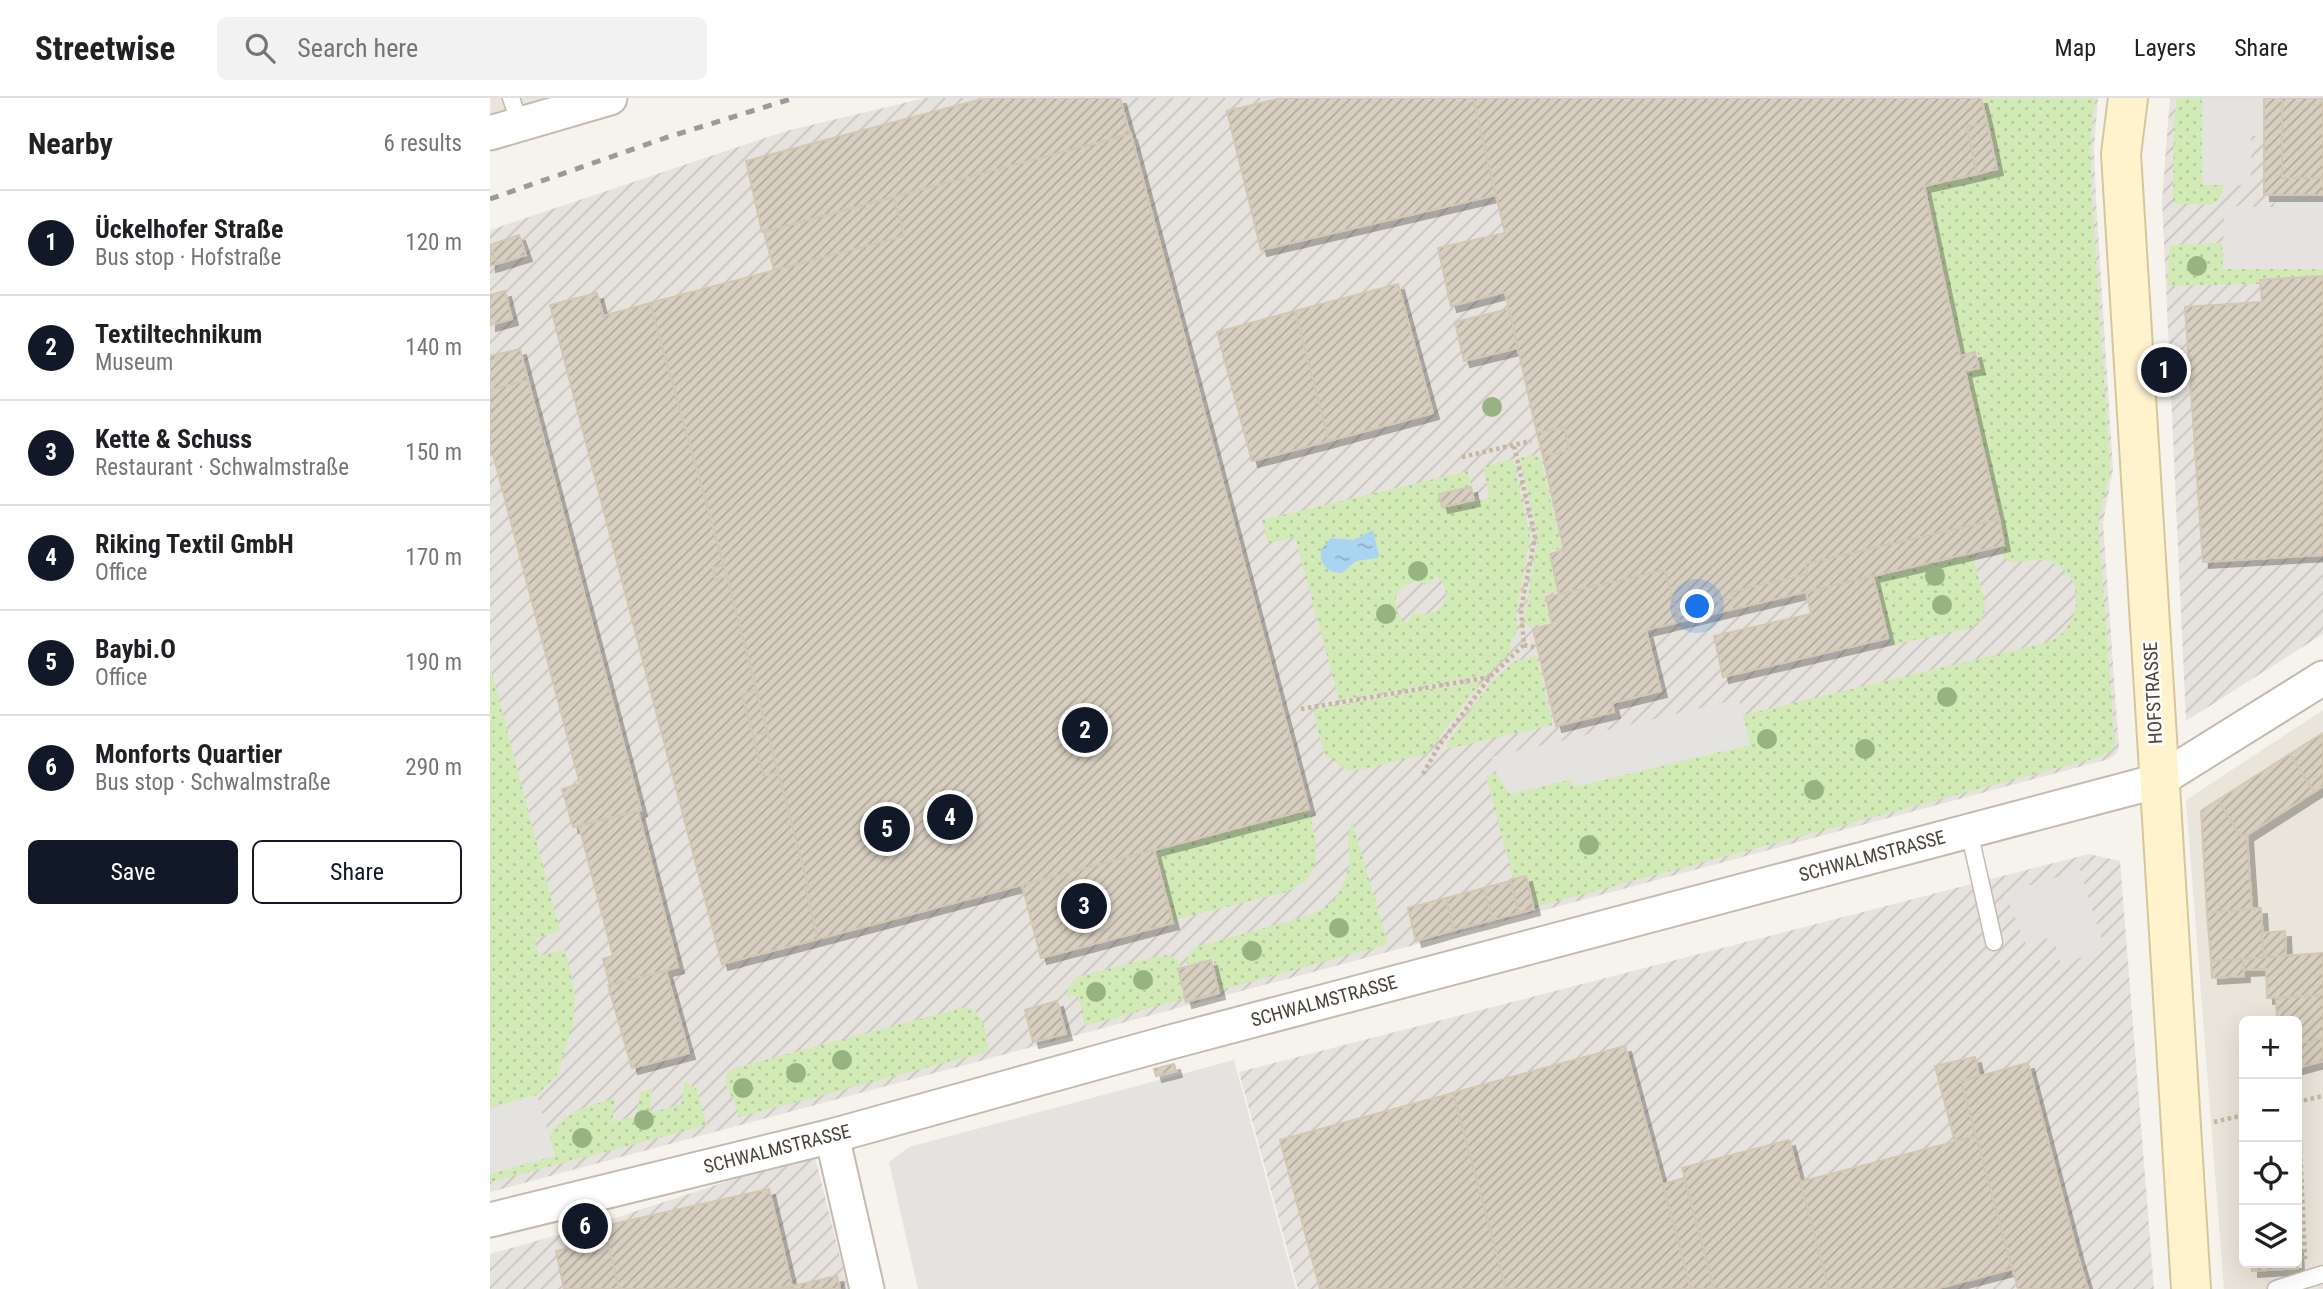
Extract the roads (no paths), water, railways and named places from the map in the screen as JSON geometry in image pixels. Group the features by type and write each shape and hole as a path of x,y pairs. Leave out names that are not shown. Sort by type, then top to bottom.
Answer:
{"street":[{"path":"507,118 610,98"},
{"name":"HOFSTRASSE","path":"2128,98 2120,154 2191,1289"},
{"name":"SCHWALMSTRASSE","path":"490,1220 832,1136 1181,1039 2158,781 2323,678"},
{"path":"832,1136 867,1289"}],"lane":[{"path":"1969,831 1994,942"},
{"path":"2276,1289 2323,1274"}],"water":[{"path":"1373,530 1379,556 1377,558 1356,561 1342,573 1325,567 1321,550 1331,538 1353,540"}],"railway":[{"path":"490,199 665,138 794,98"}],"place":[{"name":"Ückelhofer Straße","path":"2164,370"},
{"name":"Textiltechnikum","path":"1085,730"},
{"name":"Riking Textil GmbH","path":"950,817"},
{"name":"Baybi.O","path":"887,829"},
{"name":"Kette & Schuss","path":"1084,906"},
{"name":"Monforts Quartier","path":"585,1226"}]}
